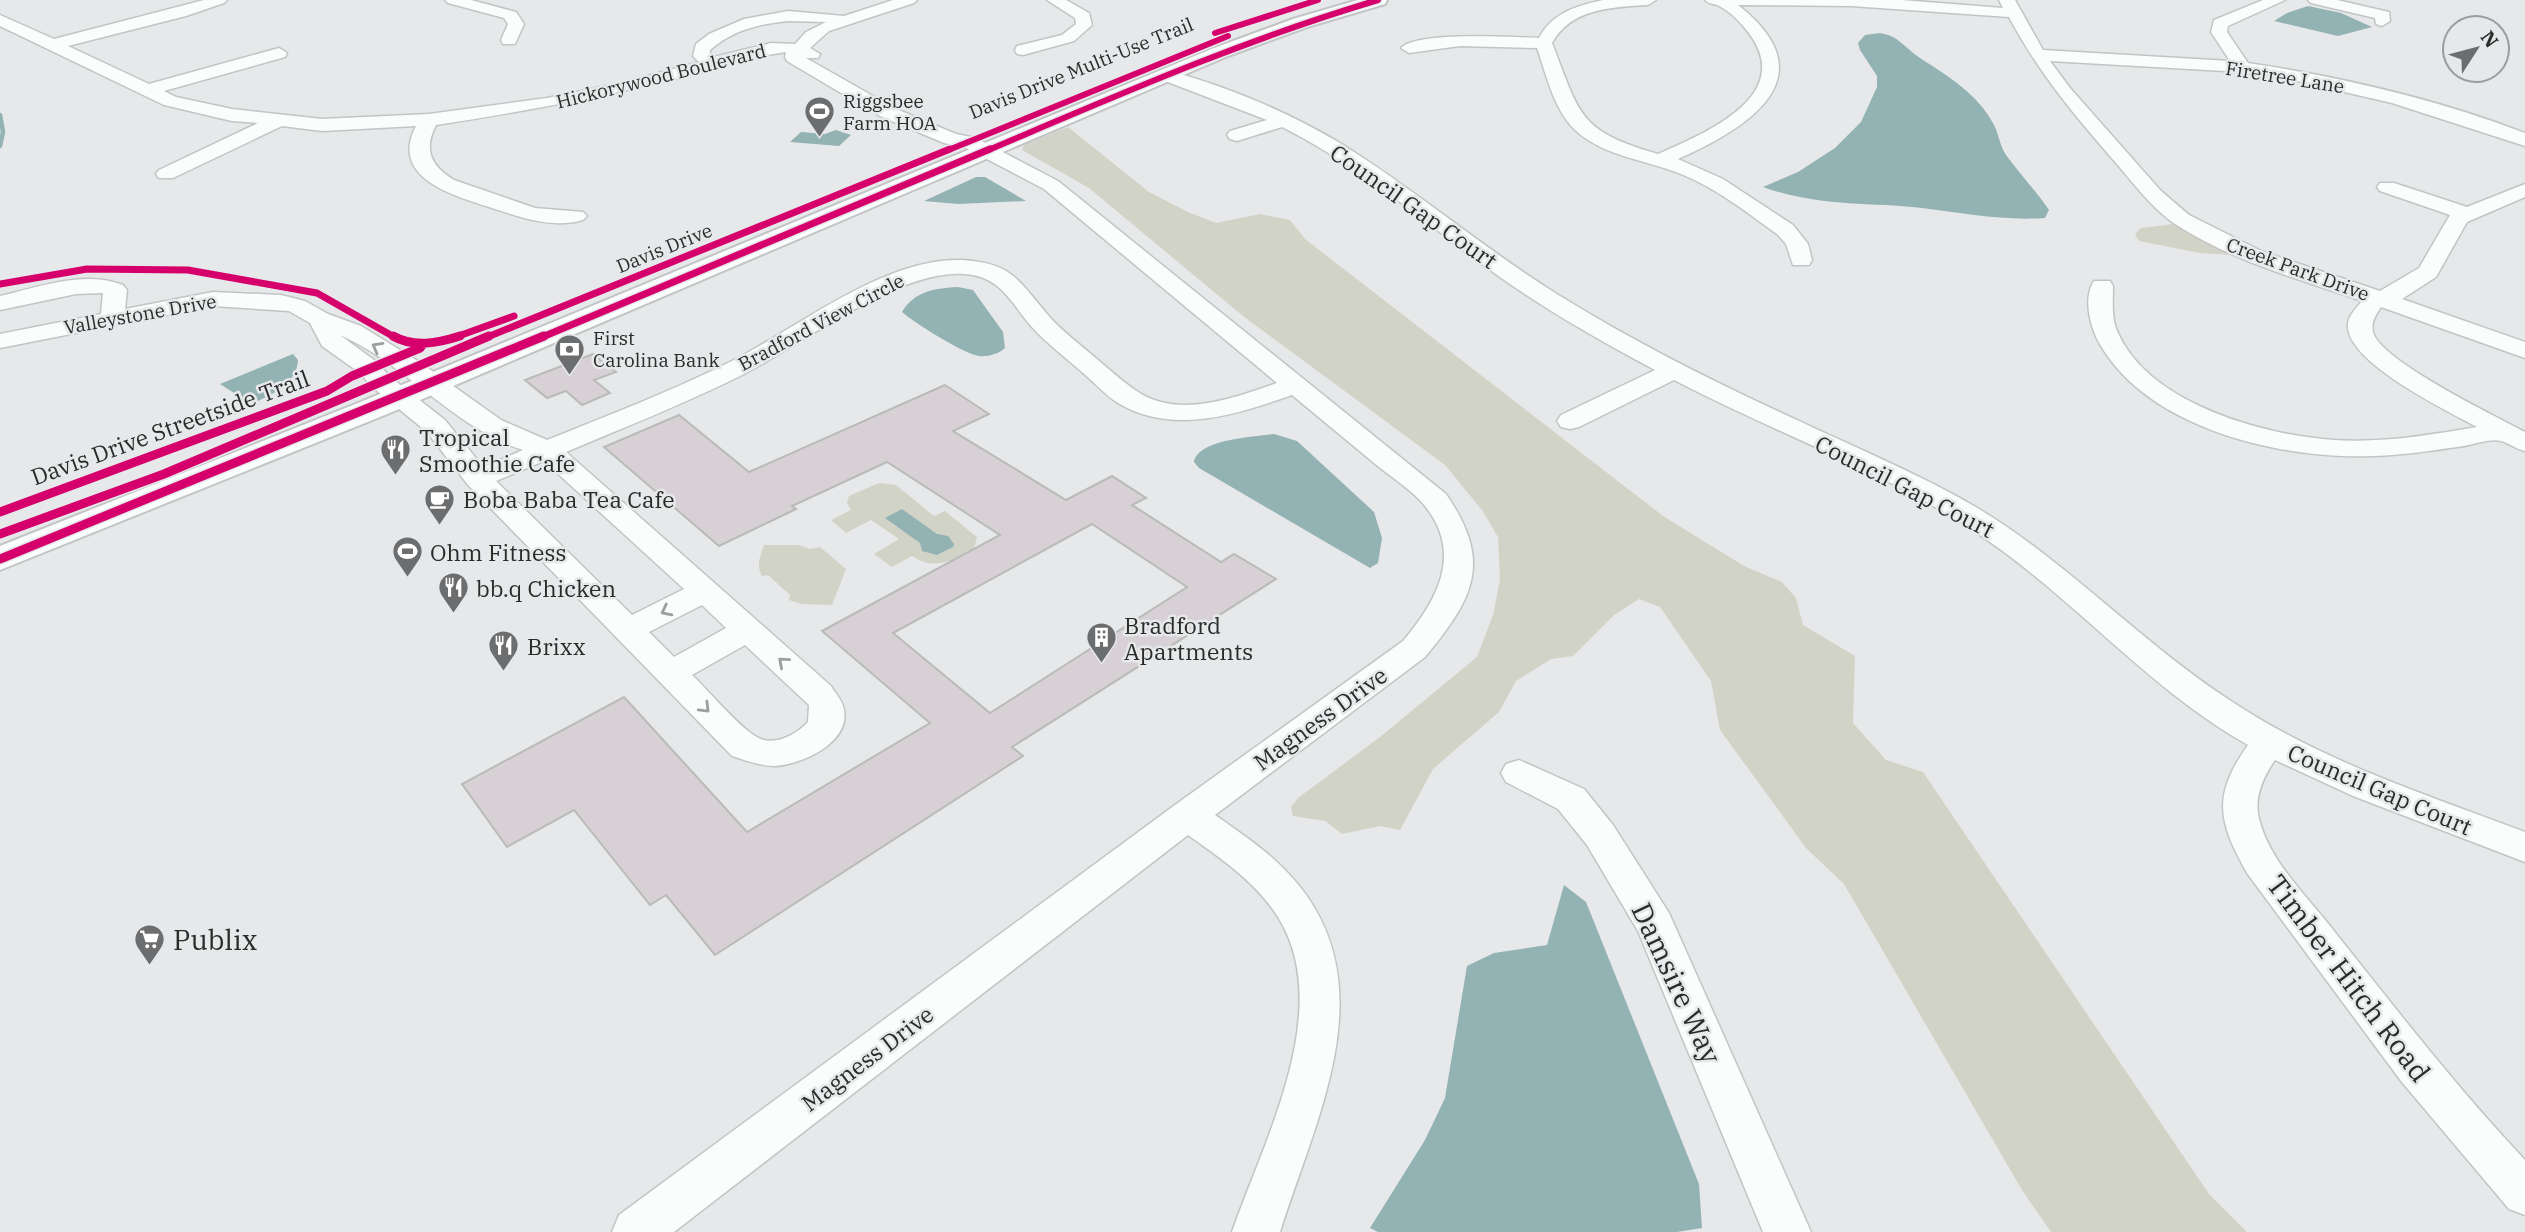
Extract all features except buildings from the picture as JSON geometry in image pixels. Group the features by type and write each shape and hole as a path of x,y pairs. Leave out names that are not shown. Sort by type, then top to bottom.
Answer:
{"main road":[{"name":"Davis Drive","path":"0,559 406,382 978,146 1220,39 1342,0"},
{"name":"Davis Drive","path":"978,146 1256,38 1378,0"},
{"name":"Davis Drive","path":"0,534 406,382"}],"street":[{"path":"51,45 180,13 219,0"},
{"path":"453,0 510,15 516,24 509,40"},
{"path":"797,50 812,35 844,20 909,0"},
{"path":"1023,50 1068,37 1084,25 1083,16 1055,0"},
{"path":"1544,43 1555,24 1573,14 1617,3 1648,0"},
{"path":"1713,0 2010,6"},
{"path":"1660,160 1731,125 1755,104 1769,81 1770,61 1760,36 1721,0"},
{"path":"2242,67 2222,37 2218,27 2220,23 2277,0"},
{"path":"2316,0 2384,15 2382,21"},
{"name":"Creek Park Drive","path":"2010,6 2037,55 2064,92 2166,207 2182,219 2253,256 2478,332 2525,351"},
{"path":"713,64 701,56 702,48 716,36 737,27 766,19 802,15 844,20"},
{"name":"Hickorywood Boulevard","path":"0,20 146,91 196,108 278,121 355,125 429,120 558,101 713,64 797,50"},
{"path":"1409,48 1460,41 1544,43"},
{"path":"1544,43 1567,105 1578,123 1602,139 1715,183 1761,213 1799,244 1801,260"},
{"name":"Magness Drive","path":"636,1232 1188,815 1414,649 1439,621 1455,593 1459,546 1449,519 1436,500 1051,185 978,146 917,126 859,98 803,65 793,57 797,50"},
{"path":"146,91 279,52"},
{"name":"Firetree Lane","path":"2037,55 2242,67 2353,88 2492,127 2525,140"},
{"name":"Council Gap Court","path":"1166,75 1236,100 1283,121 1356,163 1525,284 1674,371 1900,478 1997,533 2024,552 2163,669 2216,709 2269,742 2336,773 2525,847"},
{"path":"429,120 419,149 425,165 439,180 456,189 543,216 576,216"},
{"path":"166,174 278,121"},
{"path":"1237,135 1283,121"},
{"path":"2387,187 2467,214"},
{"path":"2515,437 2401,374 2377,356 2361,332 2361,320 2368,306 2408,286 2428,272 2456,222 2467,214 2525,190"},
{"name":"Bradford View Circle","path":"478,479 713,380 893,281 940,267 965,267 1011,280 1037,319 1049,331 1140,405 1172,412 1203,413 1232,407 1295,385"},
{"path":"0,303 106,285 115,290 113,317"},
{"path":"2102,286 2101,306 2105,331 2115,351 2130,370 2161,394 2232,426 2303,445 2360,449 2515,437"},
{"name":"Valleystone Drive","path":"0,341 175,304 240,298 297,306 320,319 335,323 406,382"},
{"path":"320,319 331,341 369,368 406,382 519,440 547,449 819,694 827,709 825,722 819,733 808,743 780,752 762,752 744,747 478,479 406,382"},
{"path":"1570,421 1674,371"},
{"path":"628,630 705,591"},
{"path":"670,673 748,631"},
{"name":"Timber Hitch Road","path":"2269,742 2242,781 2240,814 2251,844 2274,883 2374,1013 2455,1116 2525,1193"},
{"name":"Damsire Way","path":"1519,773 1571,799 1600,835 1655,925 1787,1232"},
{"path":"1188,815 1263,873 1295,910 1312,949 1321,985 1321,1030 1311,1075 1256,1232"}],"shaded area":[{"path":"1068,127 1149,192 1188,212 1216,223 1260,214 1290,220 1305,239 1663,516 1744,566 1782,582 1796,598 1803,625 1855,656 1853,723 1886,760 1923,772 2209,1194 2247,1232 2051,1232 2022,1190 1844,884 1806,848 1720,730 1711,681 1660,607 1639,599 1614,615 1573,656 1551,659 1516,681 1499,712 1433,769 1400,830 1380,826 1342,834 1325,821 1293,816 1291,807 1298,798 1380,737 1477,657 1493,615 1500,580 1498,537 1482,510 1445,465 1243,316 1089,188 1022,150 1024,145"},
{"path":"2174,224 2233,255 2200,253 2139,241 2135,234 2141,228"},
{"path":"879,483 896,485 934,516 945,511 977,537 974,549 943,563 928,563 912,556 892,567 874,554 899,539 871,520 846,533 831,520 851,510 847,503 849,496"},
{"path":"764,545 799,545 810,549 820,547 846,569 832,605 801,604 789,600 790,595 768,575 762,576 760,572 760,557"}],"water":[{"path":"2308,6 2341,13 2372,27 2338,36 2274,21"},
{"path":"1880,33 1897,40 1980,104 1994,125 2006,155 2049,210 2045,218 1999,217 1823,201 1763,187 1798,172 1835,148 1861,122 1877,87 1877,76 1858,43 1865,35"},
{"name":"Riggsbee Farm HOA","path":"836,130 851,135 839,146 790,142 801,132 825,134"},
{"path":"976,177 985,177 1026,201 958,204 924,201"},
{"path":"958,287 973,290 1003,332 1005,348 986,356 972,354 939,337 902,312 919,295"},
{"path":"293,354 298,360 288,382 274,393 251,404 220,384"},
{"path":"1274,434 1297,441 1374,512 1382,538 1378,563 1370,568 1199,468 1194,462 1205,448 1216,444"},
{"path":"902,509 937,534 948,536 954,544 953,547 937,555 922,551 920,543 885,518"},
{"path":"1564,885 1586,902 1699,1184 1702,1228 1677,1232 1378,1232 1370,1228 1425,1140 1445,1098 1467,966 1494,953 1547,945"}],"waterway":[{"path":"0,115 3,132 0,146"}],"cycle path":[{"path":"1215,33 1318,0"},
{"path":"0,559 374,408 1221,52 1300,23 1378,0"},
{"name":"Davis Drive Multi-Use Trail","path":"0,534 164,474 380,381 1228,36"},
{"path":"0,284 87,269 188,270 317,293 403,342 417,344 460,337 514,316"},
{"name":"Davis Drive Streetside Trail","path":"0,512 327,391 352,376 420,348 423,344"}],"place":[{"name":"Riggsbee Farm HOA","path":"820,139"},
{"name":"First Carolina Bank","path":"570,376"},
{"name":"Tropical Smoothie Cafe","path":"396,477"},
{"name":"Boba Baba Tea Cafe","path":"440,526"},
{"name":"Ohm Fitness","path":"407,579"},
{"name":"bb.q Chicken","path":"453,615"},
{"name":"Bradford Apartments","path":"1101,665"},
{"name":"Brixx","path":"504,673"},
{"name":"Publix","path":"150,966"}]}
